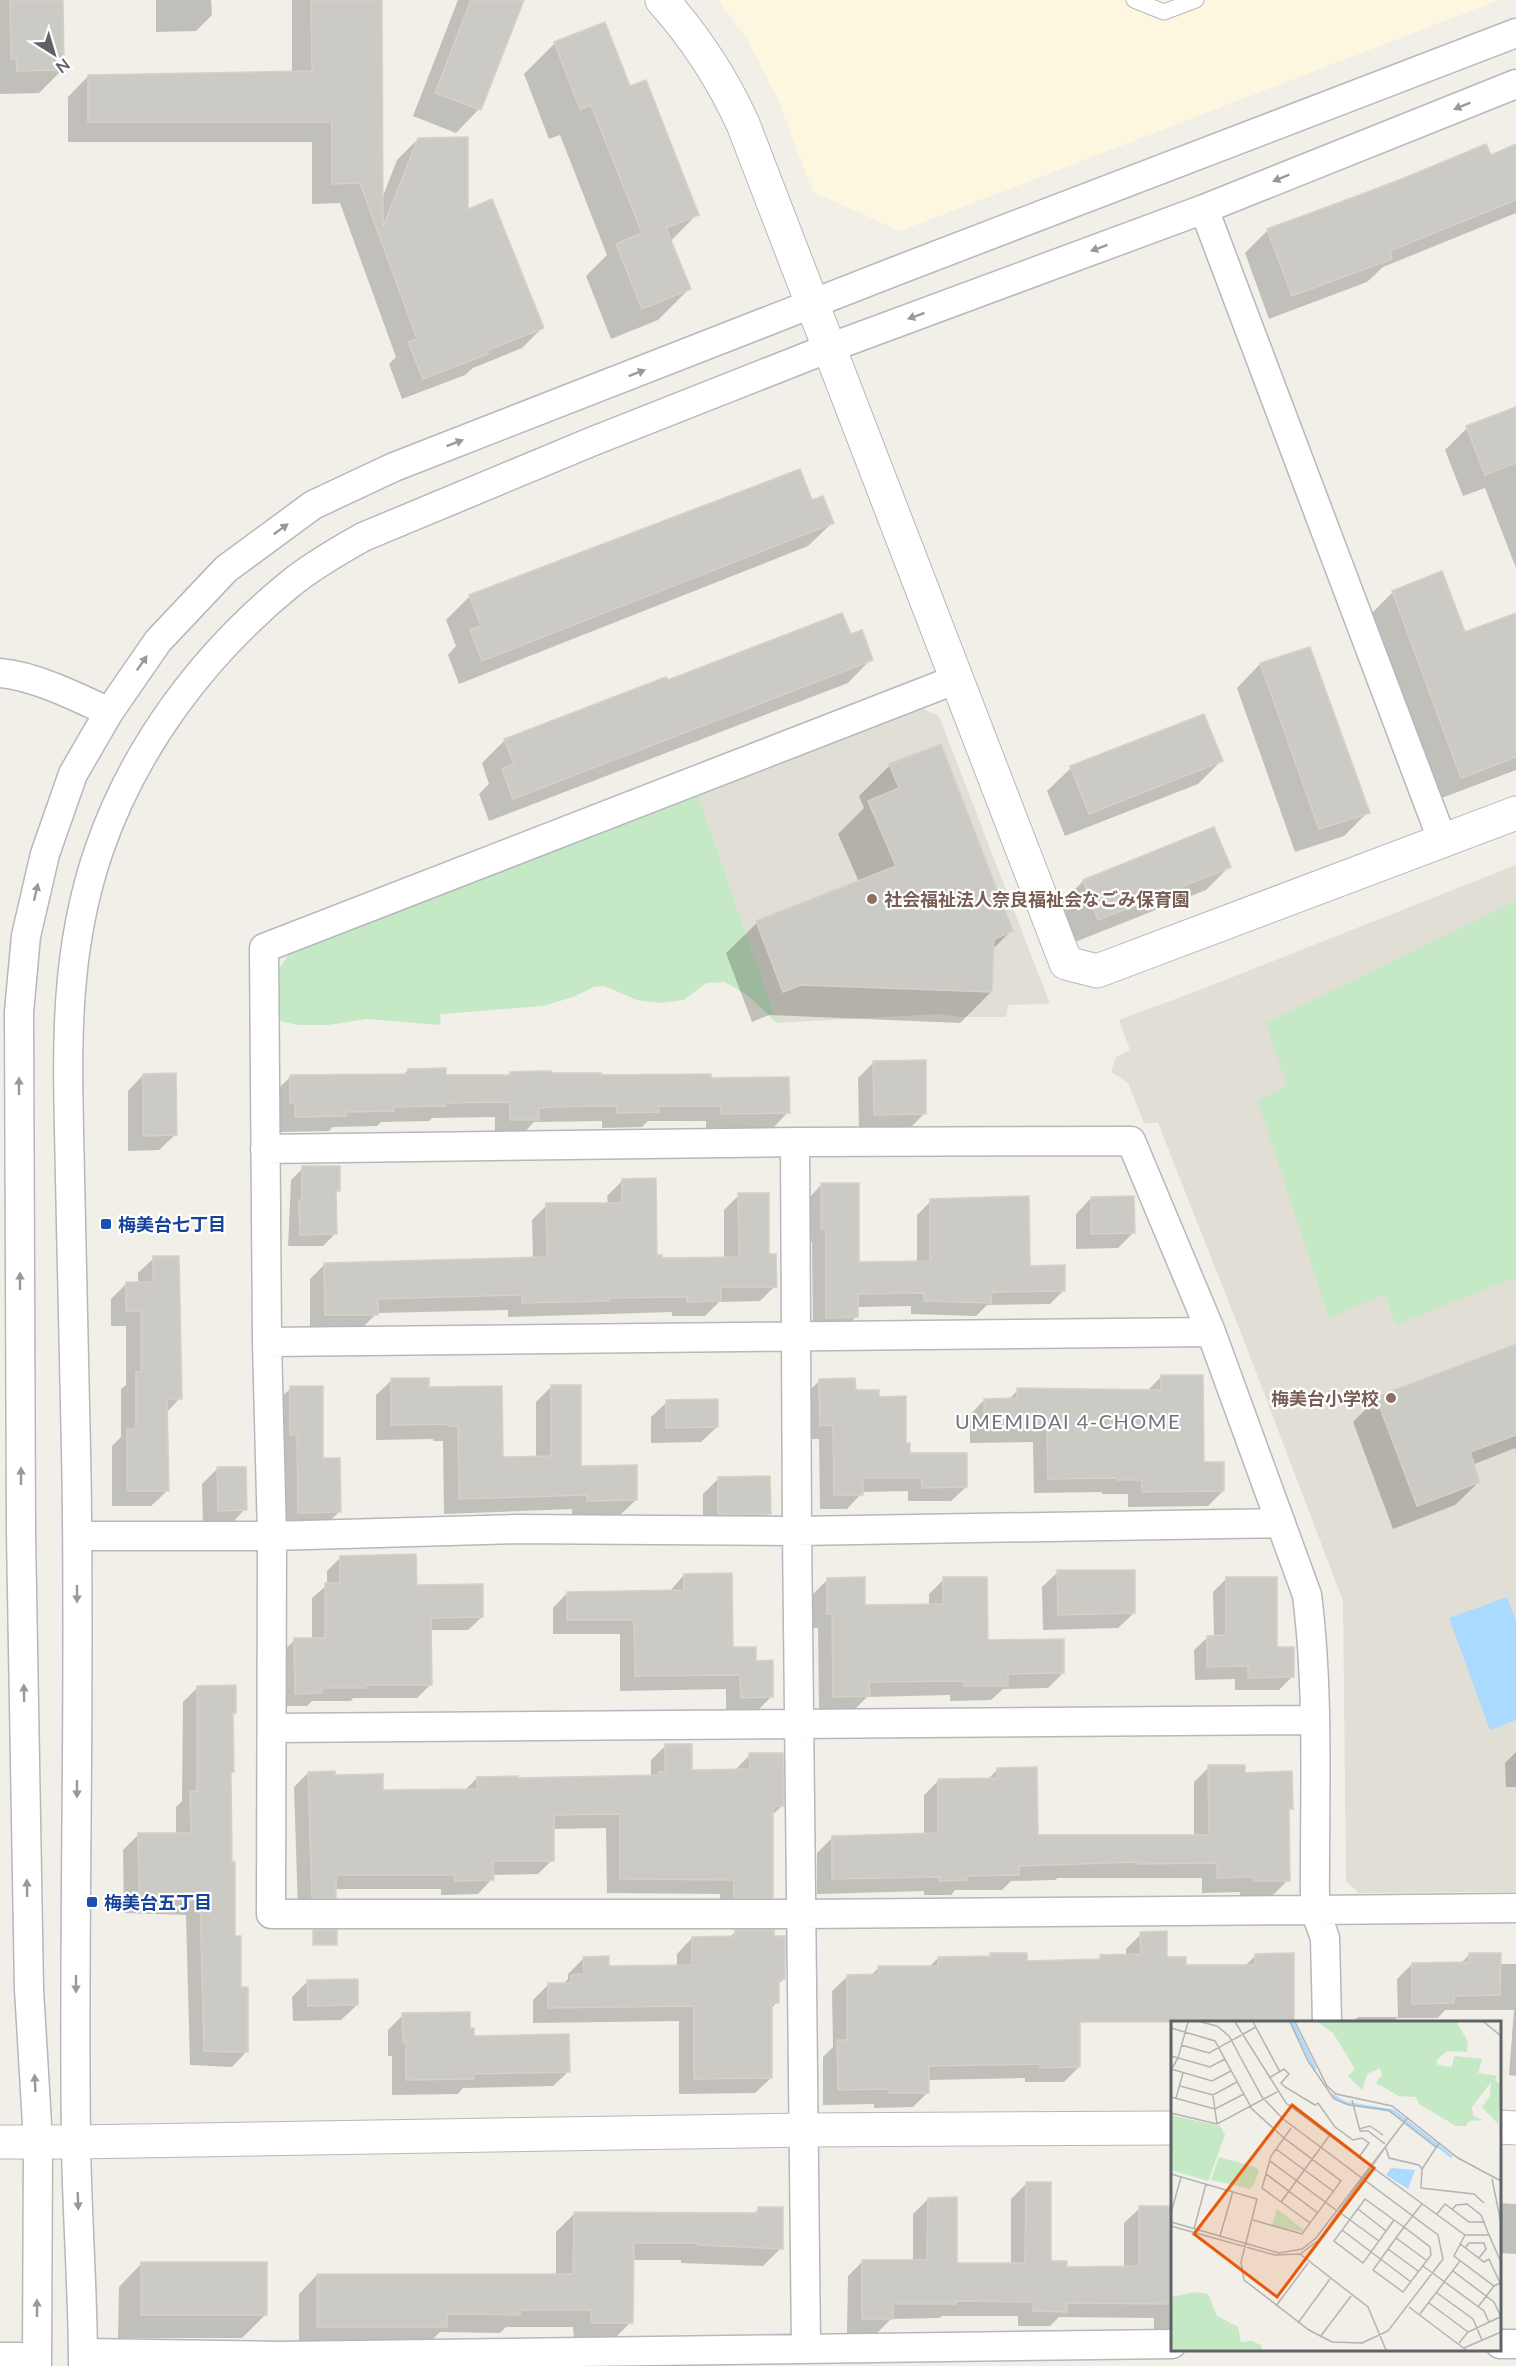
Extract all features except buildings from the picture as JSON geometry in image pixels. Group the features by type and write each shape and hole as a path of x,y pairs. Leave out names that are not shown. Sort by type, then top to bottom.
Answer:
{"street":[{"path":"662,0 705,52 728,92 786,231 1066,963 1097,971 1516,813"},
{"path":"0,2357 37,2362 38,2141 29,1989 10,1535 19,1033 26,936 45,854 73,774 109,712 158,641 226,569 313,505 394,467 812,303 1516,33"},
{"path":"1171,2344 806,2348 281,2361 83,2359 76,2142 78,1536 67,1034 69,994 77,932 99,851 127,783 160,726 211,658 291,583 328,557 363,537 538,464 829,348 1204,209 1516,84"},
{"path":"1204,209 1443,842"},
{"path":"0,673 12,674 46,686 109,712"},
{"path":"957,679 264,948 267,1342 272,1536 271,1914 801,1914 1516,1908"},
{"path":"265,1149 795,1142 1131,1141 1211,1332 1307,1595 1311,1625 1314,1720 1315,1910 1325,1938 1327,2021"},
{"path":"795,1142 806,2348"},
{"path":"267,1342 1211,1332"},
{"path":"78,1536 272,1536 515,1528 797,1531 1281,1523"},
{"path":"273,1728 799,1722 1314,1720"},
{"path":"1501,2127 1516,2128"},
{"path":"0,2142 803,2130 1171,2128"}],"lane":[{"path":"1134,0 1164,12 1196,0"}],"shaded area":[{"path":"719,0 1499,0 900,231 813,192 778,99 748,41"},
{"name":"社会福祉法人奈良福祉会なごみ保育園","path":"923,709 939,716 1050,1004 1008,1005 1006,1017 960,1017 939,1014 777,1023 698,794"},
{"name":"梅美台小学校","path":"1516,865 1516,1892 1359,1893 1346,1881 1343,1601 1158,1123 1144,1123 1128,1083 1111,1072 1116,1057 1130,1050 1119,1020"}],"green space":[{"path":"698,794 777,1023 747,995 725,982 706,983 684,1000 662,1003 637,1000 604,986 594,987 573,997 543,1006 440,1014 441,1025 366,1019 328,1025 299,1025 280,1021 279,969 291,951"},
{"path":"1516,901 1516,1277 1396,1325 1385,1294 1329,1318 1258,1101 1287,1085 1266,1023"}],"water":[{"path":"1507,1597 1516,1621 1516,1720 1490,1730 1449,1618"}],"place":[{"name":"社会福祉法人奈良福祉会なごみ保育園","path":"872,899"},
{"name":"梅美台七丁目","path":"106,1224"},
{"name":"梅美台小学校","path":"1391,1398"},
{"name":"梅美台五丁目","path":"92,1902"}],"district":[{"name":"UMEMIDAI 4-CHOME","path":"1068,1421"}]}
